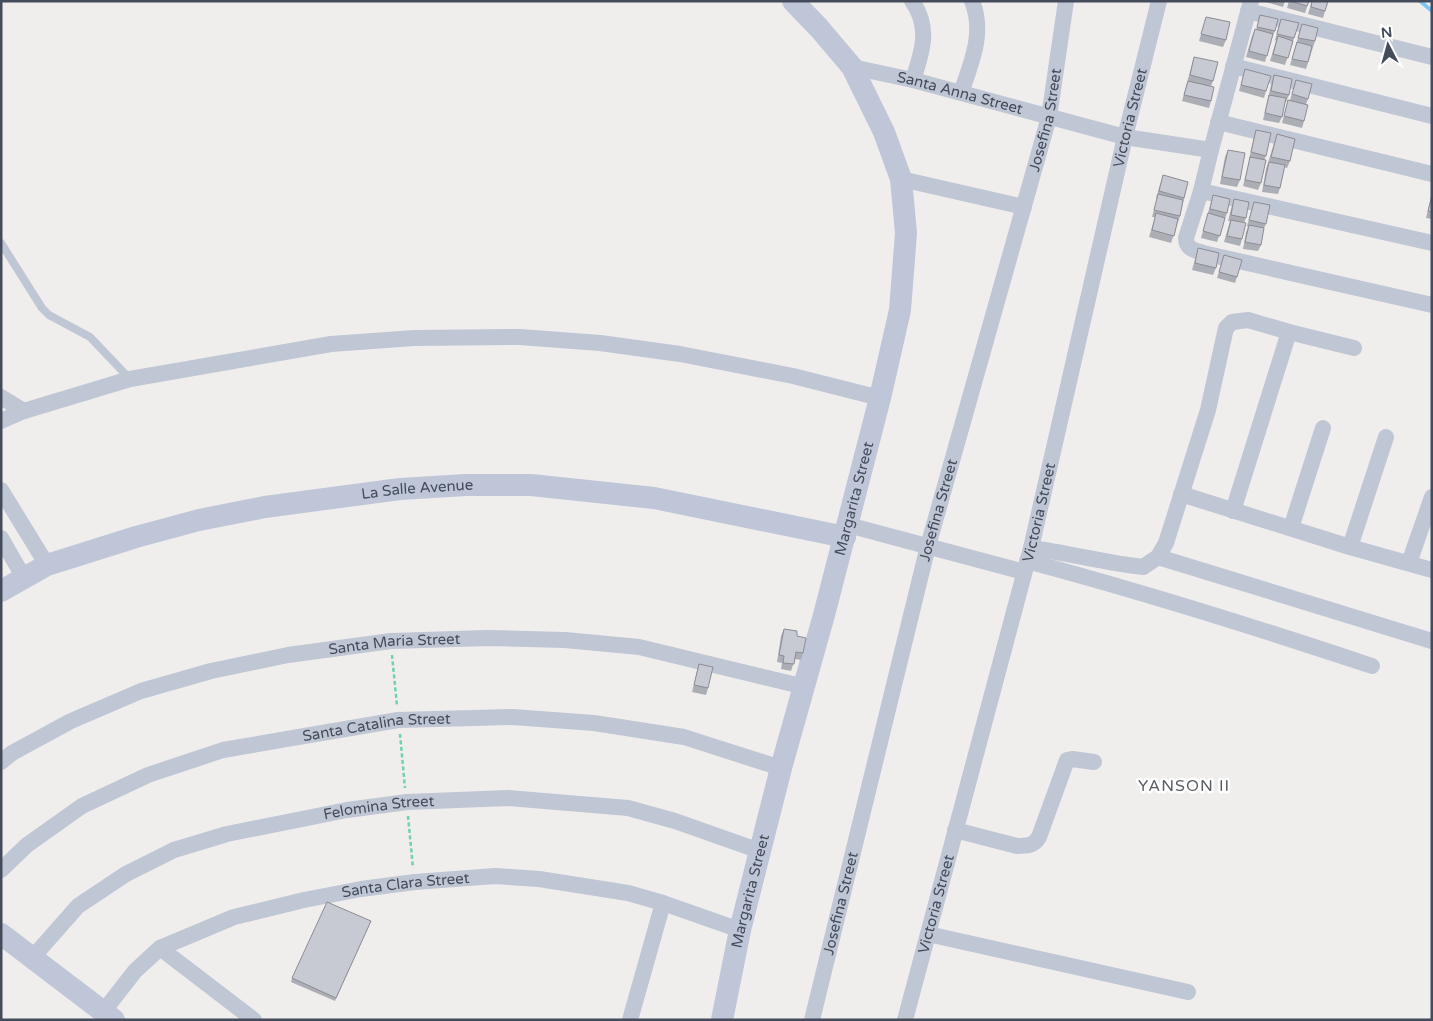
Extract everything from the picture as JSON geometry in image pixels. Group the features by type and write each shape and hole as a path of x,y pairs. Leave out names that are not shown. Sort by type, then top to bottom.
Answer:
{"street":[{"name":"Margarita Street","path":"722,1020 740,930 781,768 805,687 880,398 900,310 906,233 901,179 884,132 852,67 793,1"},
{"path":"912,1 917,8 923,28 923,49 913,80"},
{"path":"961,93 976,48 978,28 972,1"},
{"name":"Josefina Street","path":"812,1020 928,546 1049,117 1066,1"},
{"name":"Victoria Street","path":"905,1020 1027,560 1125,137 1160,1"},
{"path":"1432,57 1249,6 1201,191 1186,238 1186,244 1189,248 1204,253 1432,305"},
{"path":"1233,66 1432,116"},
{"name":"Santa Anna Street","path":"852,67 913,80 1125,137 1211,150"},
{"path":"1218,122 1432,174"},
{"path":"901,179 1024,207"},
{"path":"1201,191 1432,243"},
{"path":"1027,560 1064,553 1123,565 1143,567 1158,557 1166,543 1208,410 1226,328 1232,322 1248,320 1354,348"},
{"path":"1233,511 1289,332"},
{"path":"1,421 24,411 130,379 331,344 414,338 520,337 600,343 680,354 793,376 880,398"},
{"path":"1,397 24,411"},
{"path":"1291,528 1323,428"},
{"path":"1350,547 1386,437"},
{"name":"La Salle Avenue","path":"1,591 47,566 145,534 199,520 333,497 400,489 466,485 530,485 654,498 846,531"},
{"path":"1,490 47,566"},
{"path":"1181,494 1350,547 1432,570"},
{"path":"1409,563 1432,497"},
{"path":"846,531 928,546 1027,560 1276,634 1372,666"},
{"path":"1,538 24,578"},
{"path":"1158,557 1432,641"},
{"name":"Santa Maria Street","path":"1,762 71,721 141,691 212,671 288,655 391,641 487,638 565,640 639,647 805,687"},
{"name":"Santa Catalina Street","path":"1,870 27,845 82,806 148,775 223,750 398,720 513,717 594,723 684,737 781,768"},
{"path":"955,830 1017,846 1034,844 1039,837 1067,760 1094,762"},
{"name":"Felomina Street","path":"33,957 78,906 126,874 174,850 227,834 347,810 407,802 508,798 628,808 675,821 760,851"},
{"name":"Santa Clara Street","path":"109,1016 135,971 160,948 234,917 304,900 415,882 495,876 539,879 628,892 740,930"},
{"path":"630,1020 663,903"},
{"path":"1,934 109,1016"},
{"path":"928,934 1188,992"},
{"path":"160,948 254,1020"}],"lane":[{"path":"1,243 42,308 49,315 90,337 130,379"}],"path":[{"path":"391,641 415,882"}],"building":[{"path":"1290,1 1309,1 1307,6"},
{"path":"1312,1 1328,1 1325,11 1311,7"},
{"path":"1260,15 1278,19 1275,31 1257,27"},
{"path":"1206,17 1230,22 1226,40 1201,34"},
{"path":"1281,19 1299,23 1294,38 1277,34"},
{"path":"1302,24 1318,28 1315,41 1298,38"},
{"path":"1255,29 1273,34 1267,56 1249,51"},
{"path":"1278,36 1293,41 1288,58 1273,54"},
{"path":"1297,42 1312,46 1308,62 1292,59"},
{"path":"1194,57 1218,62 1213,81 1190,75"},
{"path":"1245,69 1271,76 1266,91 1241,85"},
{"path":"1274,75 1292,79 1289,95 1271,91"},
{"path":"1296,80 1312,84 1308,99 1292,94"},
{"path":"1188,81 1214,87 1211,101 1184,95"},
{"path":"1269,95 1286,98 1282,117 1265,113"},
{"path":"1288,100 1308,105 1304,121 1284,116"},
{"path":"1256,130 1271,133 1266,156 1251,152"},
{"path":"1277,134 1295,139 1290,161 1271,157"},
{"path":"1228,150 1245,153 1240,180 1222,177"},
{"path":"1250,157 1266,160 1261,183 1245,180"},
{"path":"1269,162 1285,165 1280,188 1264,185"},
{"path":"1163,175 1188,182 1184,198 1159,191"},
{"path":"1158,194 1183,200 1180,216 1154,210"},
{"path":"1213,195 1230,199 1227,213 1210,209"},
{"path":"1432,196 1432,212 1428,211"},
{"path":"1234,199 1249,202 1246,218 1231,215"},
{"path":"1254,202 1270,205 1266,224 1249,220"},
{"path":"1156,213 1178,219 1174,236 1152,230"},
{"path":"1208,213 1225,218 1220,236 1203,231"},
{"path":"1231,220 1246,223 1242,239 1227,236"},
{"path":"1249,225 1264,228 1261,245 1245,242"},
{"path":"1198,248 1219,253 1216,268 1195,263"},
{"path":"1224,255 1242,260 1237,277 1219,272"},
{"path":"784,629 797,631 797,636 806,638 803,653 796,652 794,664 783,663 784,656 779,655"},
{"path":"699,664 713,667 708,688 694,685"},
{"path":"327,902 371,921 336,998 292,978"}],"waterway":[{"path":"1420,1 1432,11"}],"district":[{"name":"YANSON II","path":"1184,785"}]}
